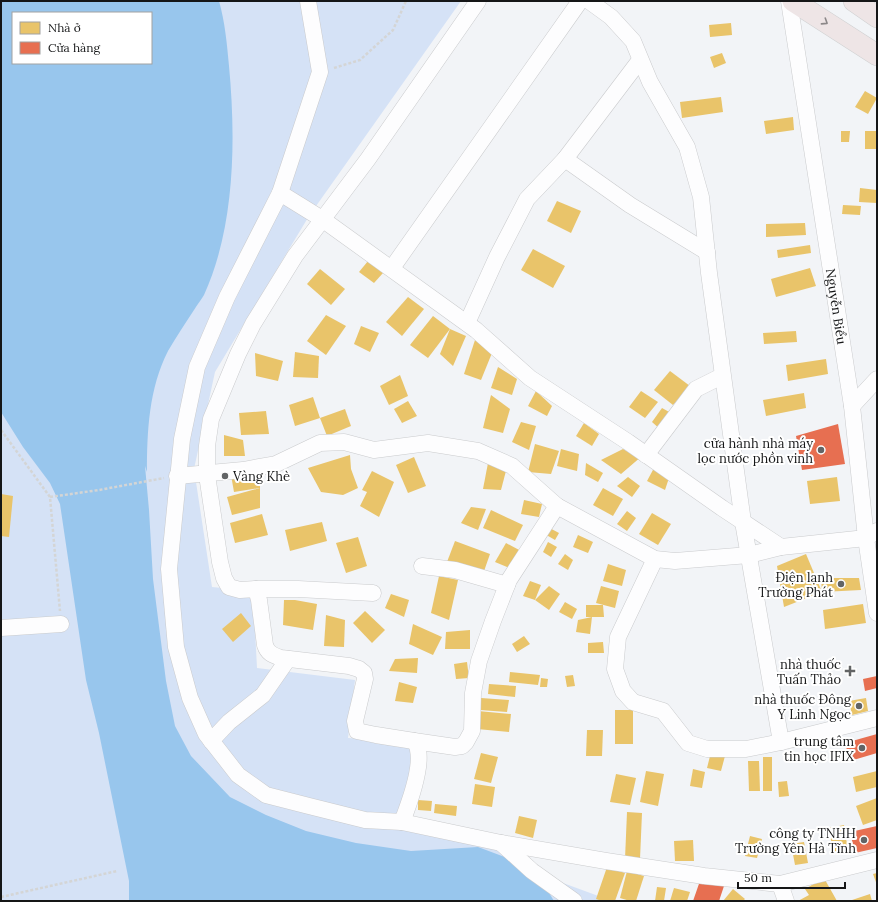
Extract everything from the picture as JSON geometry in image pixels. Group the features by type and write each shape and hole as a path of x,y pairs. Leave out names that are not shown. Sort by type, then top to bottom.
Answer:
{"main road":[{"path":"792,1 877,55"}],"street":[{"path":"308,1 320,72 280,193 227,297 197,367 182,439 177,476 169,568 176,647 190,698 206,734 238,775 266,794 365,820 402,822 501,842 689,874 780,884 877,860"},
{"path":"373,592 298,589 240,590 229,587 224,578 220,562 207,474 207,446 211,419 238,354 290,263 368,158 478,1"},
{"path":"392,268 580,1"},
{"path":"589,1 611,17 632,42 650,82 687,147 701,197 722,376 743,522 781,742"},
{"name":"Nguyễn Biểu","path":"789,1 872,534 877,613"},
{"path":"467,323 497,257 527,199 566,159 640,60"},
{"path":"566,159 630,205 707,252"},
{"path":"280,193 322,219 467,323 530,378 646,454 781,547"},
{"path":"646,454 696,389 722,376"},
{"path":"852,406 877,379"},
{"path":"177,476 243,470 276,464 320,443 344,442 374,450 428,443 478,451 512,466 557,506 655,559 675,561 749,555 781,547 872,534"},
{"path":"256,589 266,645 268,651 273,655 349,666 359,669 364,673 355,721 357,731 376,736 414,742 455,747 462,746 472,731 473,693 479,660 507,585 557,506"},
{"path":"655,559 618,637 615,669 624,690 633,702 663,710 688,743 707,749 746,749 781,742 877,718"},
{"path":"422,566 455,570 507,585"},
{"path":"1,628 61,624"},
{"path":"211,741 229,722 263,695 288,658"},
{"path":"402,822 413,794 419,758 418,748 414,742"},
{"path":"501,842 532,872 574,901"},
{"path":"780,884 786,901"}],"path":[{"path":"320,72 360,60 393,30 406,1"},
{"path":"1,430 50,497 61,624"},
{"path":"50,497 99,490 156,479"},
{"path":"1,897 116,871"}],"shaded area":[{"path":"1,1 461,1 309,216 215,372 194,469 212,587 253,591 257,668 355,680 348,738 416,742 398,828 492,841 544,876 612,901 1,901"}],"water":[{"path":"1,1 219,1 227,41 231,94 231,183 227,212 222,241 214,269 204,295 168,351 157,380 150,410 147,472 145,466 153,579 166,681 175,726 191,756 230,797 266,815 306,831 356,843 411,851 478,847 515,861 546,888 554,901 129,901 129,881 99,733 86,680 60,504 50,483 23,447 1,412"}],"building: Nhà ở":[{"path":"731,23 732,35 710,37 709,25"},
{"path":"722,53 726,63 714,68 710,57"},
{"path":"865,91 877,98 868,114 855,107"},
{"path":"721,97 723,112 682,118 680,102"},
{"path":"793,117 794,130 766,134 764,121"},
{"path":"841,131 850,131 849,142 841,142"},
{"path":"865,131 877,131 877,149 865,149"},
{"path":"860,188 877,190 877,203 859,202"},
{"path":"557,201 581,211 571,233 547,221"},
{"path":"843,205 861,206 860,215 842,214"},
{"path":"805,223 806,235 766,237 766,224"},
{"path":"810,245 811,253 778,258 777,250"},
{"path":"533,249 565,266 553,288 521,270"},
{"path":"368,261 383,273 374,283 359,272"},
{"path":"810,268 816,286 776,297 771,279"},
{"path":"320,269 345,289 331,305 307,284"},
{"path":"408,297 424,309 402,336 386,322"},
{"path":"326,315 346,326 326,355 307,341"},
{"path":"433,316 450,329 428,358 410,345"},
{"path":"361,326 379,333 370,352 354,344"},
{"path":"450,329 466,336 453,366 440,354"},
{"path":"796,331 797,342 764,344 763,333"},
{"path":"475,340 494,348 481,380 464,374"},
{"path":"295,352 319,356 318,378 293,377"},
{"path":"255,353 283,361 278,381 256,376"},
{"path":"826,359 828,374 788,381 786,365"},
{"path":"498,367 517,379 512,395 491,388"},
{"path":"670,371 690,386 673,405 654,390"},
{"path":"400,375 408,396 389,405 380,386"},
{"path":"536,391 552,406 547,416 528,406"},
{"path":"641,391 658,402 645,418 629,407"},
{"path":"804,393 806,408 766,416 763,400"},
{"path":"491,395 510,409 503,433 483,428"},
{"path":"313,397 320,418 295,426 289,405"},
{"path":"408,401 417,416 402,423 394,409"},
{"path":"662,408 671,413 661,430 652,422"},
{"path":"345,409 351,426 327,436 320,418"},
{"path":"266,411 269,434 241,435 239,413"},
{"path":"521,422 536,426 529,450 512,442"},
{"path":"584,423 599,434 592,446 576,436"},
{"path":"224,435 243,440 245,456 224,456"},
{"path":"535,444 559,451 551,474 528,472"},
{"path":"561,449 579,454 577,471 557,466"},
{"path":"623,449 632,454 642,456 621,474 601,460"},
{"path":"350,455 351,469 358,488 343,495 321,492 308,468"},
{"path":"414,457 426,486 408,493 396,465"},
{"path":"488,463 507,467 501,490 483,489"},
{"path":"586,463 603,473 598,482 585,475"},
{"path":"654,468 670,475 665,490 647,481"},
{"path":"260,470 260,488 234,492 231,475"},
{"path":"372,471 394,482 379,517 360,506 367,492 362,490"},
{"path":"628,477 640,486 632,497 617,486"},
{"path":"837,477 840,501 810,504 807,481"},
{"path":"260,488 260,508 232,515 227,497"},
{"path":"603,488 623,499 613,516 593,505"},
{"path":"1,494 13,496 9,537 1,536"},
{"path":"524,500 542,504 539,517 521,514"},
{"path":"471,507 486,509 478,530 461,523"},
{"path":"491,510 523,525 515,541 483,528"},
{"path":"627,511 636,518 627,531 617,524"},
{"path":"652,513 671,524 658,545 639,534"},
{"path":"262,514 268,535 235,543 230,523"},
{"path":"322,522 327,541 290,551 285,530"},
{"path":"544,525 559,533 555,540 543,533"},
{"path":"578,535 593,542 588,553 573,547"},
{"path":"358,537 367,566 346,573 336,543"},
{"path":"455,541 490,554 483,574 447,562"},
{"path":"548,542 557,547 551,557 543,552"},
{"path":"506,543 521,551 512,569 495,562"},
{"path":"565,554 573,560 568,570 558,564"},
{"path":"806,554 822,592 784,607 777,566"},
{"path":"608,564 626,570 622,586 603,581"},
{"path":"439,576 458,580 449,620 431,613"},
{"name":"Điện lạnh Trường Phát","path":"821,578 859,578 861,590 822,592"},
{"path":"530,581 541,585 535,600 523,596"},
{"path":"549,586 560,594 549,610 535,600"},
{"path":"601,586 619,591 615,608 596,603"},
{"path":"391,594 409,600 404,617 385,608"},
{"path":"284,600 295,600 317,604 313,630 283,625"},
{"path":"565,602 577,609 572,619 559,612"},
{"path":"863,604 866,623 825,629 823,610"},
{"path":"586,605 603,605 604,617 586,617"},
{"path":"365,611 385,630 372,643 353,623"},
{"path":"241,613 251,626 233,642 222,629"},
{"path":"326,615 345,620 344,647 324,646"},
{"path":"592,617 590,634 576,632 578,620"},
{"path":"413,624 442,637 433,655 409,644"},
{"path":"470,630 470,649 445,649 446,632"},
{"path":"524,636 530,644 517,652 512,644"},
{"path":"603,642 604,653 588,653 588,643"},
{"path":"418,658 417,673 389,671 395,659"},
{"path":"467,662 469,678 456,679 454,664"},
{"path":"510,672 540,675 538,685 509,682"},
{"path":"573,675 575,686 567,687 565,676"},
{"path":"541,678 548,679 547,687 540,687"},
{"path":"399,682 417,687 413,703 395,701"},
{"path":"489,684 516,686 515,697 488,694"},
{"path":"481,698 509,700 507,712 480,710"},
{"name":"nhà thuốc Đông Y Linh Ngọc","path":"866,698 868,711 852,715 849,701"},
{"path":"615,710 633,710 633,744 615,744"},
{"path":"478,711 511,714 509,732 477,729"},
{"path":"587,730 603,730 602,756 586,756"},
{"path":"711,752 725,756 721,771 707,768"},
{"path":"481,753 498,757 491,783 474,779"},
{"path":"763,757 772,757 772,791 763,791"},
{"path":"748,761 759,761 760,791 749,791"},
{"path":"693,769 705,772 702,788 690,786"},
{"path":"646,771 664,774 658,806 640,802"},
{"path":"877,771 877,787 856,792 853,777"},
{"path":"616,774 636,778 630,805 610,802"},
{"path":"787,781 789,796 779,797 778,782"},
{"path":"475,784 495,787 492,807 472,804"},
{"path":"877,798 877,820 863,825 856,806"},
{"path":"418,800 432,801 431,811 418,810"},
{"path":"435,804 457,806 456,816 434,813"},
{"path":"627,812 642,813 640,859 625,859"},
{"path":"519,816 537,820 533,838 515,833"},
{"path":"844,825 848,851 833,853 829,828"},
{"path":"750,836 762,839 757,858 745,856"},
{"path":"693,840 694,861 675,861 674,841"},
{"path":"804,842 808,863 795,865 791,844"},
{"path":"607,867 625,873 615,901 602,901 596,899"},
{"path":"627,871 644,876 636,901 620,898"},
{"path":"877,873 877,885 873,874"},
{"path":"824,878 837,901 798,901 809,895 805,889"},
{"path":"657,887 666,888 664,901 655,901"},
{"path":"674,888 690,892 687,901 670,901"},
{"path":"733,889 745,899 743,901 723,901"},
{"path":"870,894 872,901 849,901"}],"building: Cửa hàng":[{"name":"cửa hành nhà máy lọc nước phồn vinh","path":"838,424 845,464 802,470 796,436"},
{"path":"877,676 877,688 865,691 863,679"},
{"name":"trung tâm tin học IFIX","path":"877,734 877,753 850,761 845,743"},
{"name":"công ty TNHH Trường Yên Hà Tĩnh","path":"877,826 877,848 855,853 850,832"},
{"path":"701,878 724,886 719,901 693,901"}],"place":[{"name":"cửa hành nhà máy lọc nước phồn vinh","path":"821,450"},
{"name":"Vàng Khè","path":"225,476"},
{"name":"Điện lạnh Trường Phát","path":"841,584"},
{"name":"nhà thuốc Tuấn Thảo","path":"850,671"},
{"name":"nhà thuốc Đông Y Linh Ngọc","path":"859,706"},
{"name":"trung tâm tin học IFIX","path":"862,748"},
{"name":"công ty TNHH Trường Yên Hà Tĩnh","path":"864,840"}]}
